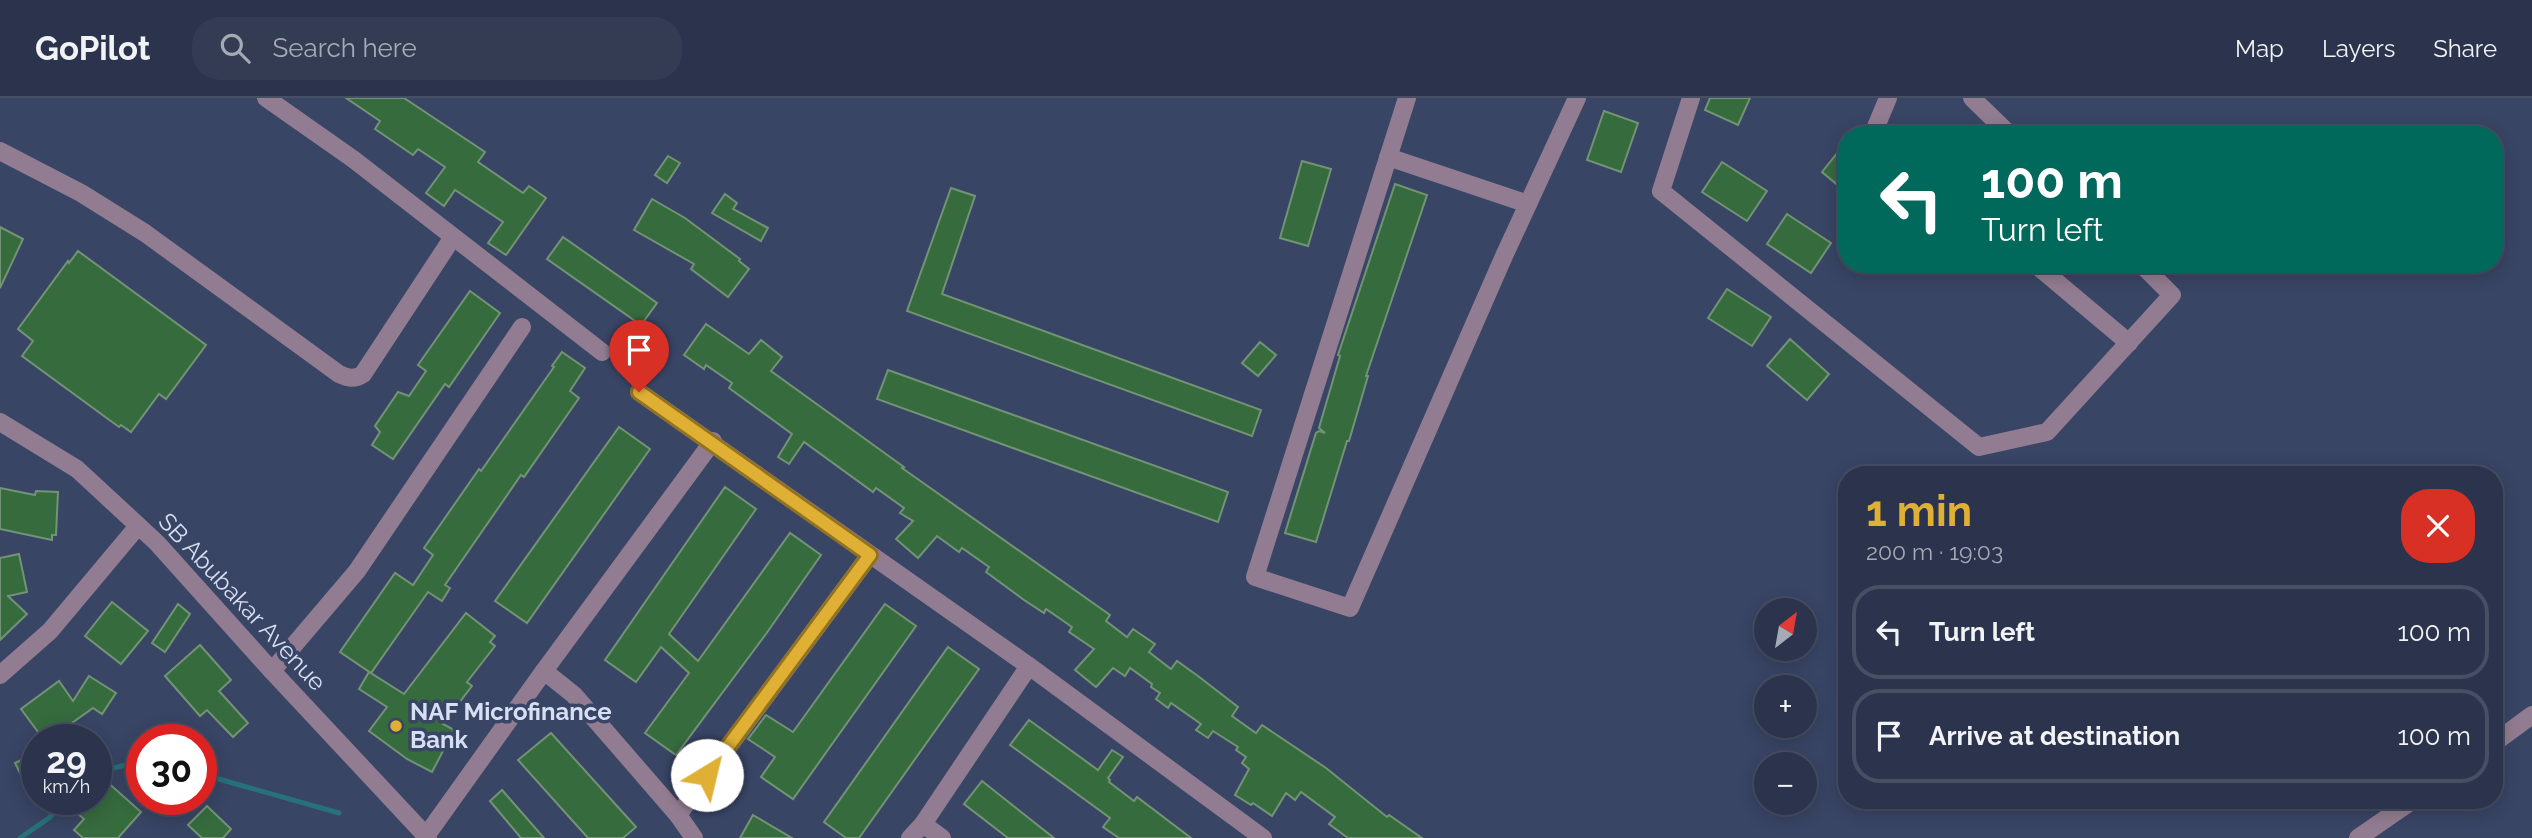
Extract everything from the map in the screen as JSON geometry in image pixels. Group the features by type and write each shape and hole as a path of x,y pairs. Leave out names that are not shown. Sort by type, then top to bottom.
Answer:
{"street":[{"path":"266,98 353,159 603,352"},
{"path":"1407,98 1255,577 1350,608 1577,98"},
{"path":"1691,98 1661,191 1979,447 2047,432 2172,295 2150,273"},
{"path":"1876,126 1888,98"},
{"path":"1972,98 2001,126"},
{"path":"0,151 81,193 145,233 348,378 357,378 363,374 453,237"},
{"path":"1388,157 1528,204"},
{"path":"2046,273 2129,343"},
{"path":"272,671 357,571 522,327"},
{"path":"639,392 1029,666 1263,838"},
{"name":"SB Abubakar Avenue","path":"0,422 77,469 158,543 272,671 427,837"},
{"path":"427,837 544,671 713,442"},
{"path":"0,675 50,631 138,526"},
{"path":"678,815 870,555"},
{"path":"910,838 923,824 1029,666"},
{"path":"544,671 574,695 678,815 694,838"},
{"path":"2503,736 2532,715"},
{"path":"2358,838 2400,809"},
{"path":"923,824 942,838"}],"building":[{"path":"346,98 404,98 485,152 478,162 523,193 529,186 546,198 506,255 488,243 503,222 455,190 444,206 426,193 445,167 418,149 413,155 375,129 380,121"},
{"path":"1710,98 1750,98 1738,125 1705,110"},
{"path":"1604,111 1638,123 1621,172 1587,160"},
{"path":"1838,152 1838,185 1822,172"},
{"path":"668,156 680,163 667,183 655,175"},
{"path":"1302,161 1331,169 1308,246 1280,238"},
{"path":"1722,162 1767,191 1747,221 1702,192"},
{"path":"1395,184 1427,195 1366,376 1349,441 1316,542 1285,533 1316,433 1325,433 1319,428 1340,356 1338,355"},
{"path":"951,188 975,196 942,294 1261,410 1252,436 907,311"},
{"path":"725,194 737,203 733,209 768,228 761,241 712,213"},
{"path":"652,199 685,218 740,259 749,269 728,297 691,269 694,264 634,230"},
{"path":"1787,214 1831,243 1811,273 1767,244"},
{"path":"0,227 23,239 0,288"},
{"path":"563,237 657,303 641,325 547,259"},
{"path":"78,251 206,345 166,399 159,394 131,432 121,425 119,427 22,356 33,341 18,329"},
{"path":"1727,289 1771,317 1752,346 1708,318"},
{"path":"470,291 500,313 449,387 445,384 393,459 372,445 380,432 375,426 398,392 409,396 426,371 418,365"},
{"path":"706,324 749,354 761,340 782,357 771,371 904,467 902,468 1110,615 1106,621 1127,637 1133,629 1155,644 1149,652 1171,669 1177,661 1198,676 1238,707 1232,716 1256,733 1262,725 1326,768 1387,817 1389,815 1422,838 1348,838 1329,824 1335,817 1301,792 1295,800 1286,793 1272,816 1235,795 1249,769 1242,763 1246,757 1236,750 1238,747 1213,731 1208,738 1196,730 1201,724 1171,703 1168,708 1156,699 1160,693 1130,668 1125,676 1113,668 1096,687 1075,670 1094,649 1069,632 1072,627 1046,609 1044,613 1024,600 986,572 989,567 962,548 959,552 937,536 918,558 896,539 913,521 900,513 904,508 876,488 873,492 804,442 789,464 778,457 792,434 729,388 732,383 706,365 704,369 684,355"},
{"path":"1790,339 1829,374 1807,400 1767,366"},
{"path":"1260,342 1276,355 1258,376 1242,363"},
{"path":"562,352 585,368 570,391 579,398 524,477 521,475 445,585 450,588 442,601 428,592 371,673 340,652 395,573 413,585 433,555 424,548 479,469 481,471"},
{"path":"888,370 1228,492 1218,522 877,399"},
{"path":"619,427 650,449 527,623 495,601"},
{"path":"725,487 756,509 669,634 698,661 790,533 821,555 676,755 645,733 689,673 661,647 636,682 605,660"},
{"path":"0,488 35,495 36,491 58,492 56,535 52,535 52,540 0,529"},
{"path":"19,554 27,592 8,596 27,614 0,640 0,558"},
{"path":"112,602 148,631 121,664 85,636"},
{"path":"178,604 190,614 165,652 152,643"},
{"path":"885,604 916,626 793,799 761,777 775,757 748,739 766,715 793,732"},
{"path":"466,613 495,636 490,642 495,646 467,682 472,686 443,724 454,730 432,772 407,759 369,731 387,707 359,689 369,672 404,694"},
{"path":"200,645 231,680 219,691 248,723 233,737 207,710 200,716 165,676"},
{"path":"948,647 979,669 859,838 846,838 824,822"},
{"path":"89,676 116,693 102,714 93,708 70,724 32,724 21,709 59,681 73,701"},
{"path":"1029,720 1098,770 1112,750 1123,757 1108,778 1109,782 1134,801 1137,797 1191,838 1119,838 1103,827 1110,818 1010,745"},
{"path":"551,733 636,827 623,838 588,838 518,760"},
{"path":"21,760 21,775 15,763"},
{"path":"982,781 1054,838 1008,838 964,804"},
{"path":"112,786 126,799 126,815 138,815 118,838 83,838 74,830 84,819 79,815 112,815"},
{"path":"502,790 544,838 521,838 490,801"},
{"path":"198,815 216,815 231,829 223,838 202,838 188,825"},
{"path":"753,815 792,838 740,838"}],"waterway":[{"path":"112,768 126,765"},
{"path":"217,779 339,813"},
{"path":"20,838 52,815"}],"place":[{"name":"NAF Microfinance Bank","path":"396,726"}],"route":[{"path":"639,392 870,555 707,775"}]}
